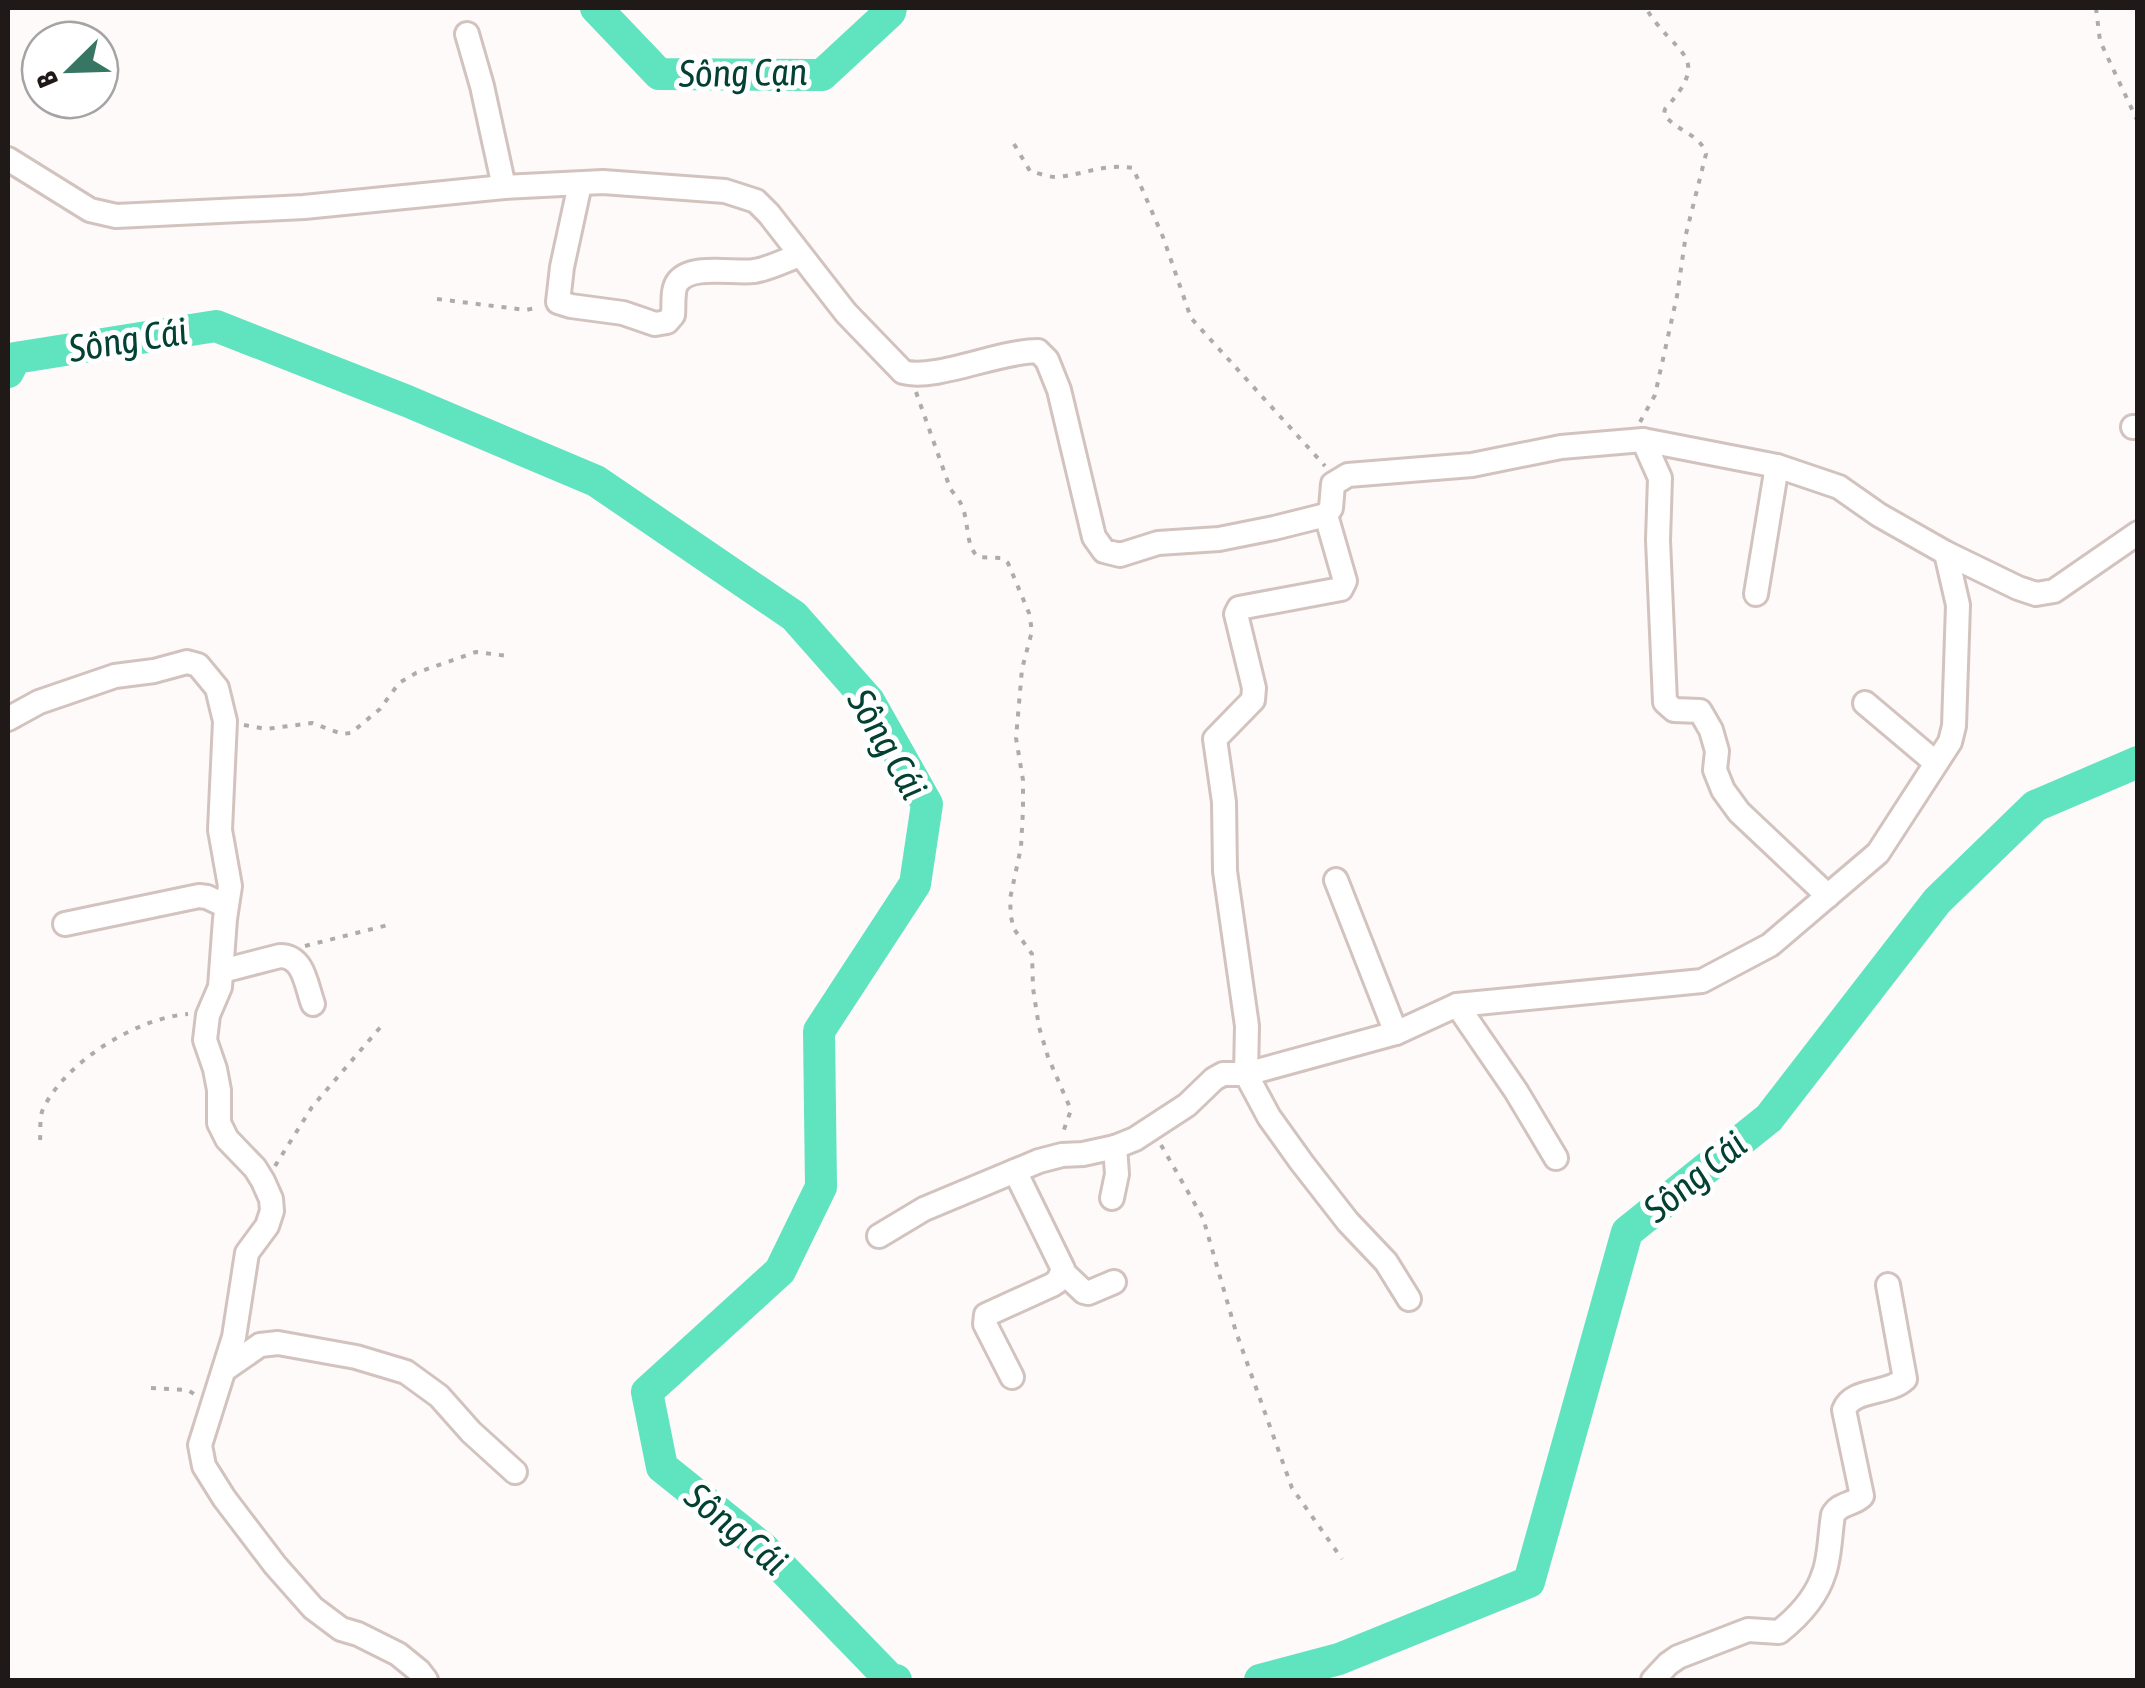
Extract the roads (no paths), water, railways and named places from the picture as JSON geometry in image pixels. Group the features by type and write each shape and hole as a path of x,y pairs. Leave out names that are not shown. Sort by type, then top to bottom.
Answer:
{"street":[{"path":"467,34 504,187"},
{"path":"8,159 90,210 116,216 304,207 504,187 603,182 725,191 756,201 859,327 898,368 910,374 929,373 1022,351 1038,351 1059,390 1094,537 1110,554 1120,555 1158,543 1219,538 1326,515 1331,508 1332,484 1348,475 1472,465 1561,447 1636,440 1777,466 1839,487 1878,515 1946,553 2036,594 2054,590 2138,533"},
{"path":"580,184 558,302 624,312 655,324 667,322 674,314 674,288 687,274 756,271 800,255"},
{"path":"1636,440 1660,478 1658,540 1665,702 1674,710 1700,711 1711,730 1717,752 1715,770 1723,790 1739,812 1828,896"},
{"path":"1756,594 1777,466"},
{"path":"1326,515 1345,581 1341,589 1239,608 1236,614 1254,688 1253,700 1215,739 1224,802 1225,871 1246,1026 1246,1074 1291,1148 1348,1222 1386,1262 1409,1299"},
{"path":"879,1236 924,1208 1039,1161 1115,1147 1152,1130 1223,1074 1246,1074 1396,1033 1457,1005 1702,981 1770,946 1878,853 1950,742 1954,726 1958,605 1946,553"},
{"path":"8,719 39,702 115,676 187,662 198,666 218,688 224,721 220,830 230,886 220,987 208,1015 205,1040 219,1090 219,1123 227,1140 254,1168 271,1199 272,1211 267,1226 247,1253 234,1338 200,1445 204,1466 274,1565 313,1608 341,1629 398,1654 426,1680"},
{"path":"1865,703 1936,763"},
{"path":"1336,880 1396,1033"},
{"path":"65,924 199,896 226,906"},
{"path":"222,971 288,956 300,966 313,1004"},
{"path":"1457,1005 1556,1158"},
{"path":"1112,1198 1117,1174 1115,1147"},
{"path":"1012,1377 985,1324 986,1316 1058,1282 1063,1272 1016,1171"},
{"path":"1063,1272 1088,1293 1114,1282"},
{"path":"1653,1680 1678,1657 1748,1630 1780,1632 1819,1585 1836,1511 1862,1496 1845,1405 1852,1398 1897,1386 1904,1378 1888,1286"},
{"path":"224,1370 260,1345 278,1343 356,1357 406,1372 438,1396 516,1472"}],"waterway":[{"name":"Sông Cạn","path":"596,8 659,74 822,75 891,8"},
{"name":"Sông Cái","path":"8,372 15,358 216,326 596,481 794,616 869,701 927,804 915,884 819,1031 821,1187 780,1271 647,1392 662,1467 763,1548 890,1679 896,1680"},
{"name":"Sông Cái","path":"1260,1680 1339,1659 1529,1582 1627,1232 1769,1118 1937,901 2035,806 2138,762"}]}
